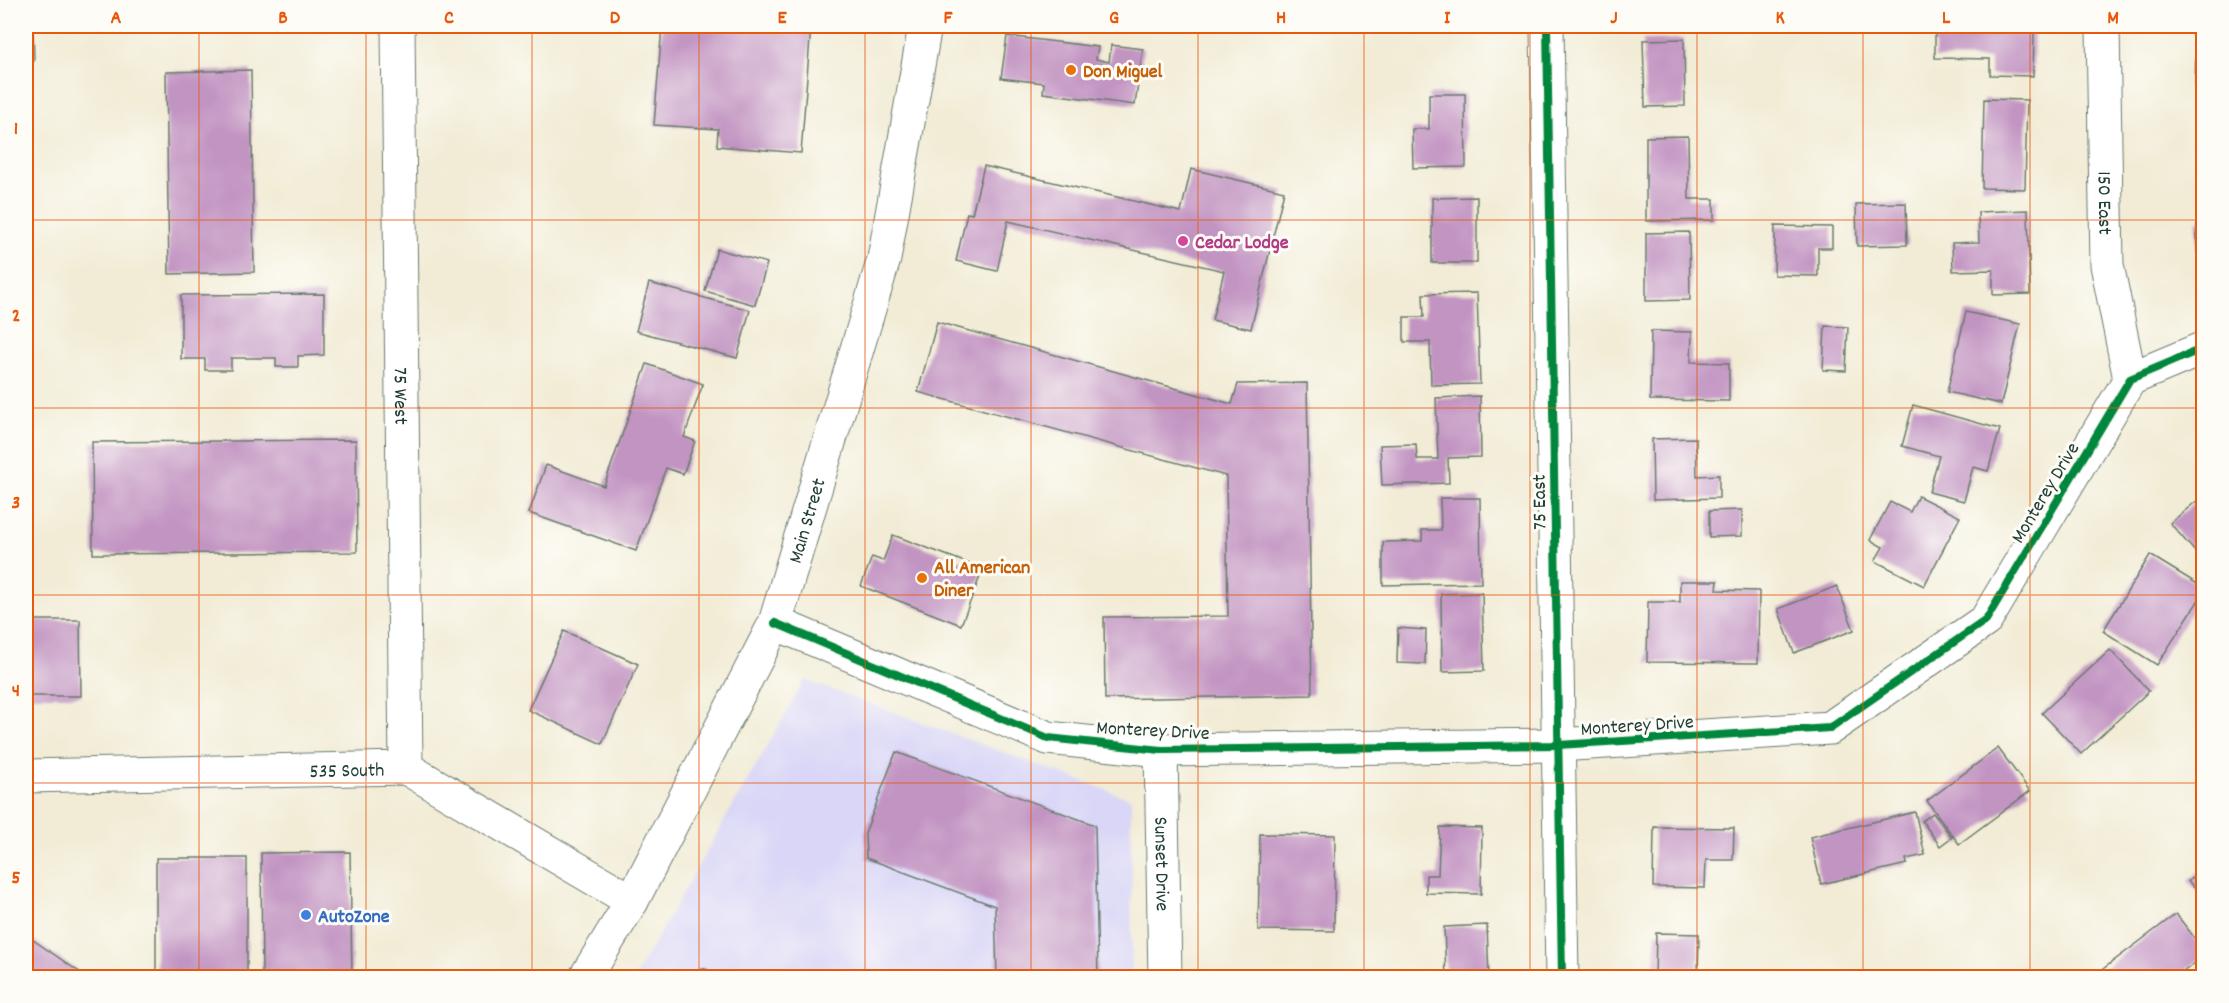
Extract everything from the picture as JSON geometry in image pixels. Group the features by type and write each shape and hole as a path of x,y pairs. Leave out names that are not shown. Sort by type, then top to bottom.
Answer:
{"street":[{"name":"75 West","path":"398,26 406,768"},
{"name":"Main Street","path":"585,978 633,901 775,624 884,259 925,26"},
{"name":"75 East","path":"1547,26 1562,978"},
{"name":"150 East","path":"2103,26 2107,265 2130,379"},
{"path":"2130,379 2204,348"},
{"name":"Monterey Drive","path":"775,624 1048,738 1161,750 1558,745 1830,728 1986,620 2130,379"},
{"name":"Sunset Drive","path":"1161,750 1165,978"},
{"name":"535 South","path":"26,776 406,768 633,901"}],"shaded area":[{"path":"805,680 1131,799 1132,977 634,978"}],"building":[{"path":"26,26 33,26 34,61 26,61"},
{"path":"662,26 811,26 801,153 717,146 718,129 654,125"},
{"path":"1839,26 1867,26 1867,28 1839,28"},
{"path":"1948,26 1998,26 1998,32 2034,32 2033,76 1990,75 1990,59 1935,58 1935,27 1948,28"},
{"path":"2196,28 2204,28 2204,102 2195,102"},
{"name":"Don Miguel","path":"1007,36 1098,47 1096,59 1109,62 1111,45 1143,49 1135,105 1043,93 1044,83 1001,78"},
{"path":"1684,39 1685,106 1645,107 1643,40"},
{"path":"251,70 254,272 169,274 166,72"},
{"path":"1429,94 1465,94 1466,167 1413,168 1412,129 1429,129"},
{"path":"1984,99 2027,100 2025,189 1982,188"},
{"path":"1688,136 1689,199 1714,199 1714,220 1646,221 1646,137"},
{"name":"Cedar Lodge","path":"984,166 1181,212 1191,169 1284,191 1251,329 1212,320 1224,271 1008,221 997,271 956,261 967,213 972,214"},
{"path":"1477,197 1477,263 1432,263 1432,198"},
{"path":"1906,203 1907,245 1857,246 1856,204"},
{"path":"2028,210 2030,294 1993,295 1993,270 1953,271 1952,243 1979,242 1978,212"},
{"path":"2197,221 2204,221 2204,251 2197,251"},
{"path":"1775,226 1832,227 1832,248 1818,248 1818,276 1774,275"},
{"path":"1689,232 1690,300 1646,301 1646,233"},
{"path":"717,249 767,263 755,305 705,291"},
{"path":"649,283 750,310 737,358 636,331"},
{"path":"1477,293 1480,384 1431,385 1430,342 1404,342 1404,317 1424,317 1423,294"},
{"path":"324,294 324,355 298,356 298,367 276,367 276,358 231,358 231,370 205,370 205,359 181,359 181,295"},
{"path":"1966,312 2020,324 2001,404 1947,392"},
{"path":"937,322 1232,404 1238,384 1307,383 1312,695 1105,699 1104,617 1228,616 1226,476 918,392"},
{"path":"1825,326 1848,327 1846,371 1823,370"},
{"path":"1651,331 1692,332 1691,362 1729,363 1729,401 1650,400"},
{"path":"647,364 703,384 684,437 695,441 683,474 666,468 636,551 529,513 546,465 604,486"},
{"path":"1480,396 1481,457 1448,458 1449,483 1382,485 1380,445 1416,444 1417,459 1438,459 1436,398"},
{"path":"1913,405 2000,429 1988,471 1973,467 1964,501 1929,492 1939,456 1902,446"},
{"path":"1696,438 1697,476 1719,475 1719,498 1653,500 1652,439"},
{"path":"356,440 357,552 93,554 92,442"},
{"path":"2204,495 2204,549 2197,554 2170,523"},
{"path":"1918,496 1960,517 1924,586 1875,561 1883,547 1870,540 1890,502 1910,512"},
{"path":"1440,498 1480,498 1481,583 1383,585 1383,542 1422,541 1422,530 1441,530"},
{"path":"1742,510 1742,536 1709,537 1709,511"},
{"name":"All American Diner","path":"893,535 983,569 961,625 861,586 872,557 883,561"},
{"path":"2150,555 2204,588 2204,592 2157,665 2103,631"},
{"path":"1680,581 1718,581 1717,590 1759,591 1758,663 1647,662 1648,602 1680,602"},
{"path":"1837,586 1854,630 1794,653 1778,609"},
{"path":"1482,593 1484,671 1442,672 1441,594"},
{"path":"26,620 80,620 81,696 26,696"},
{"path":"1398,628 1426,630 1425,664 1397,663"},
{"path":"564,631 638,664 602,744 528,710"},
{"path":"2110,650 2149,691 2081,754 2042,713"},
{"path":"1998,748 2030,791 1959,844 1927,801"},
{"path":"896,752 1095,825 1098,978 997,978 995,906 866,858 865,833"},
{"path":"1915,812 1925,855 1906,859 1907,864 1821,884 1810,837"},
{"path":"1933,813 1952,837 1940,846 1922,821"},
{"path":"1440,827 1482,828 1481,894 1426,893 1426,875 1438,875"},
{"path":"1654,827 1734,828 1733,860 1706,860 1705,888 1653,887"},
{"path":"1260,834 1335,835 1334,931 1258,930"},
{"name":"AutoZone","path":"350,852 352,978 262,978 261,853"},
{"path":"156,858 247,858 247,978 156,978"},
{"path":"2204,867 2204,898 2188,881"},
{"path":"2176,914 2204,950 2204,956 2175,978 2091,978"},
{"path":"1487,925 1489,978 1446,978 1444,927"},
{"path":"1656,933 1699,934 1698,978 1655,978"},
{"path":"26,935 88,978 26,978"},
{"path":"702,968 727,977 727,978 698,978"}],"cycle path":[{"path":"1547,26 1562,978"},
{"path":"775,623 1048,738 1161,750 1558,745 1830,728 1986,620 2130,379 2204,348"}],"place":[{"name":"Don Miguel","path":"1071,70"},
{"name":"Cedar Lodge","path":"1183,241"},
{"name":"All American Diner","path":"922,578"},
{"name":"AutoZone","path":"306,915"}]}
